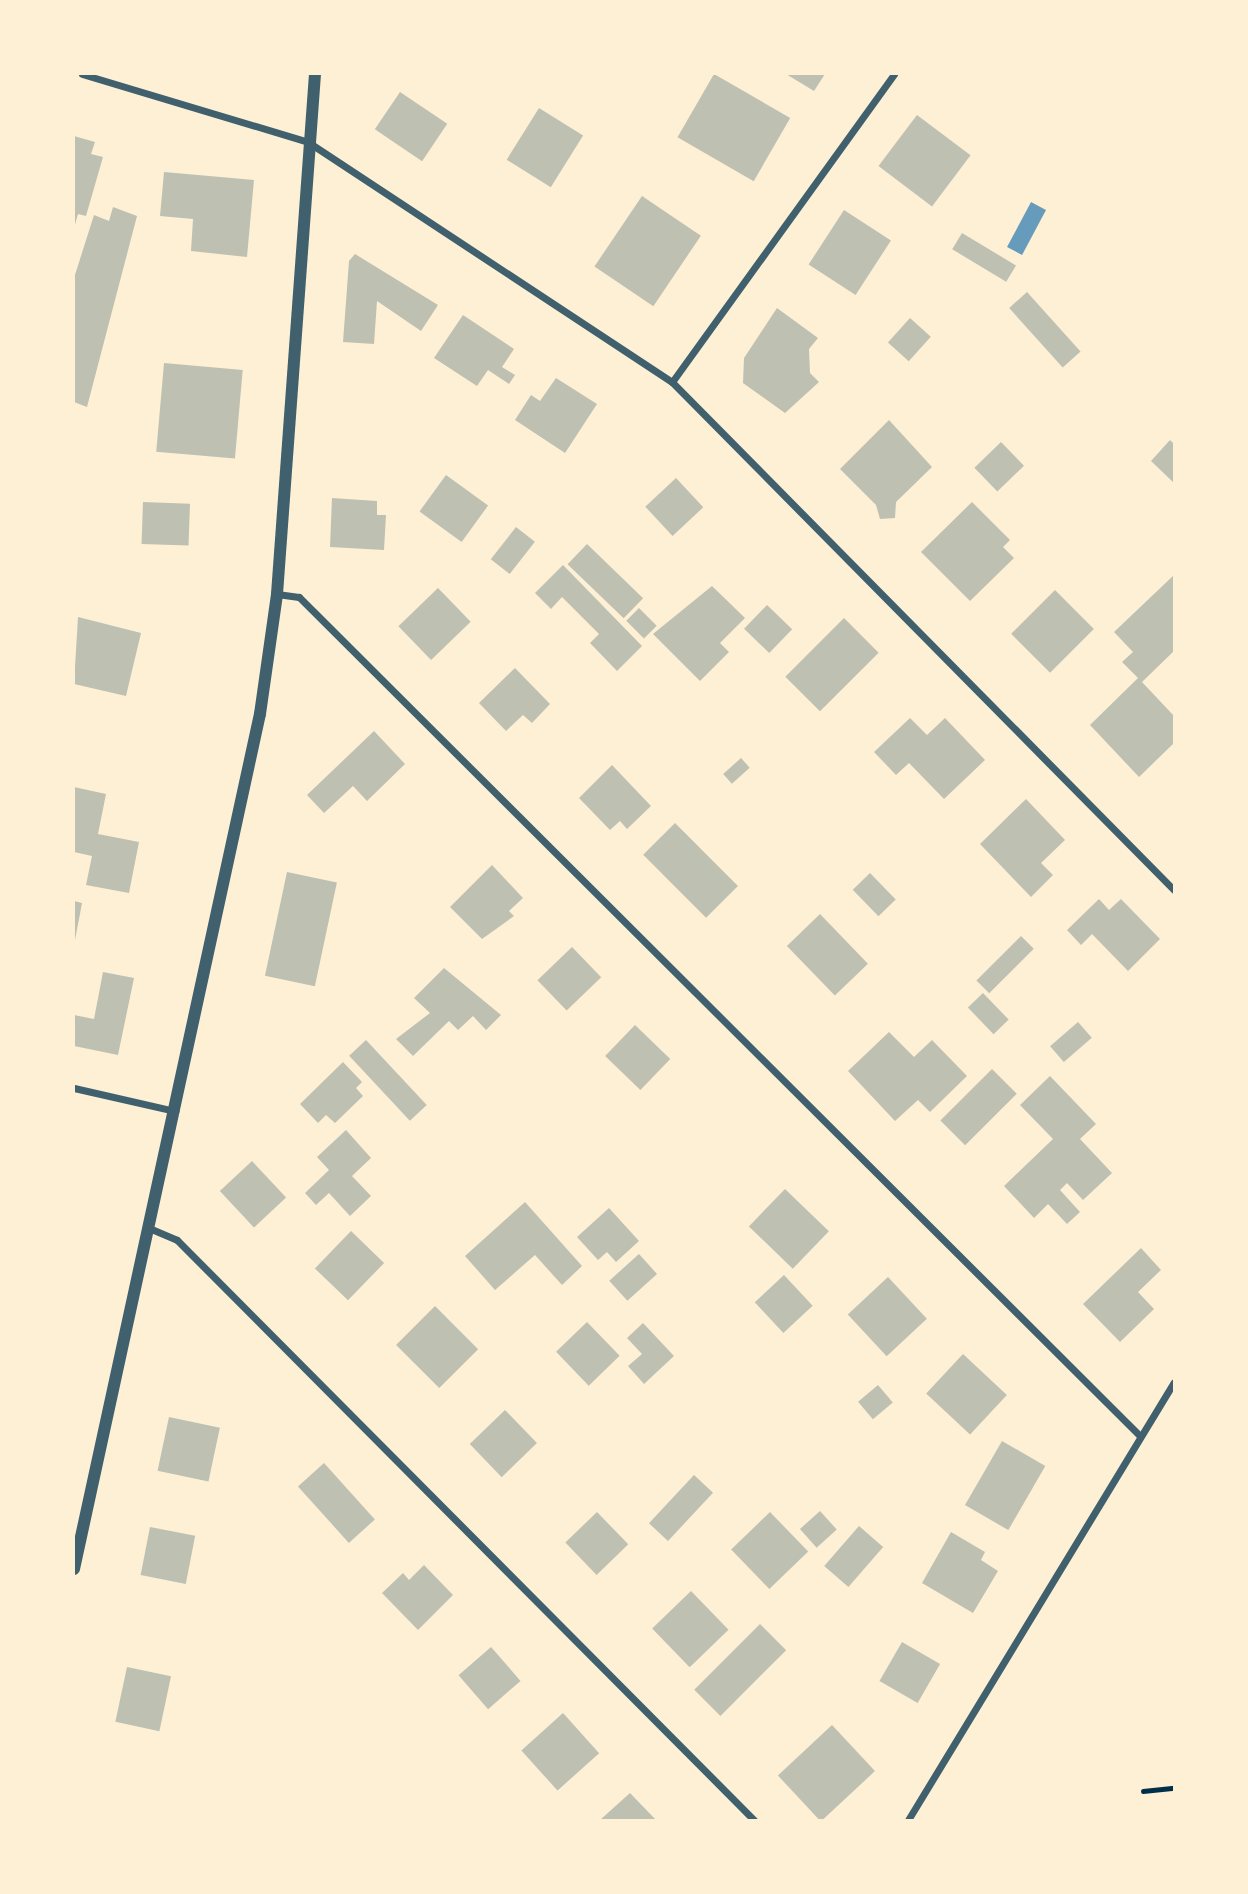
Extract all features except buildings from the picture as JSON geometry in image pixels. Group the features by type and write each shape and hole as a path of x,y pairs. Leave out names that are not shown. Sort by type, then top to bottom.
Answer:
{"street":[{"path":"82,74 308,142 672,382 1174,890"},
{"path":"74,1569 260,714 277,594 315,74"},
{"path":"672,382 894,74"},
{"path":"277,594 306,604 1140,1436"},
{"path":"74,1088 174,1111"},
{"path":"149,1228 177,1240 754,1821"},
{"path":"908,1821 1174,1382"}],"path":[{"path":"1143,1791 1174,1788"}],"water":[{"path":"1031,202 1046,210 1022,255 1007,247"}]}
